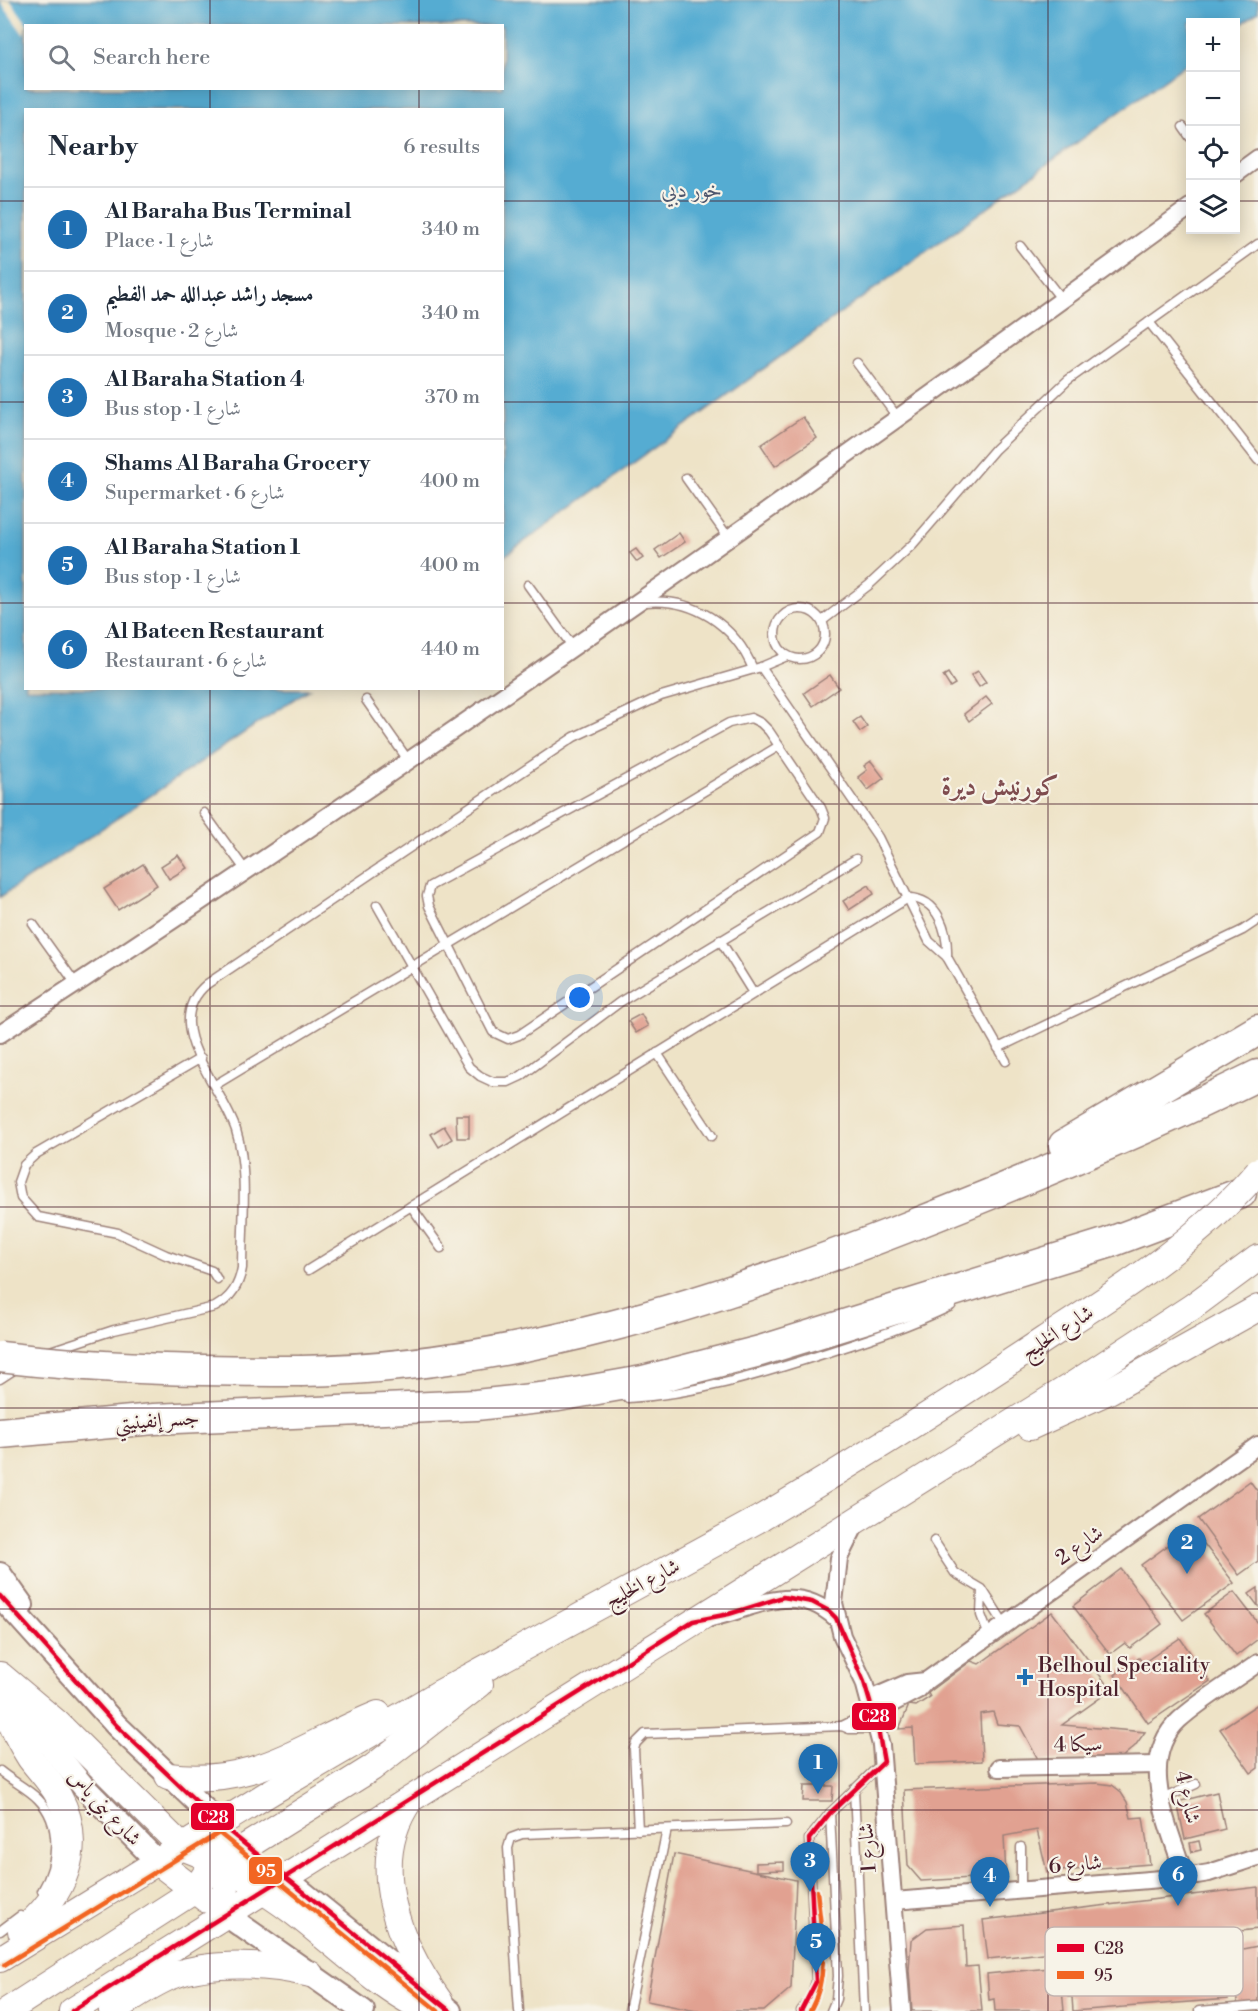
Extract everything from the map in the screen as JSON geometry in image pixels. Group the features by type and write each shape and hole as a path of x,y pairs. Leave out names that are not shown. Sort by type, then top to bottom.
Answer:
{"highway":[{"path":"902,1229 1091,1130 1258,1030"},
{"path":"0,1358 64,1365 178,1371 354,1370 421,1363 571,1338 726,1294 902,1229 1099,1148 1258,1075"},
{"name":"جسر إنفينيتي","path":"0,1433 154,1419 457,1407 558,1396 702,1367 1165,1224 1258,1186"}],"main road":[{"name":"شارع الخليج","path":"0,1959 438,1694 761,1518 920,1422 1128,1286 1205,1226 1258,1171"},
{"path":"72,2011 1134,1346 1258,1258"},
{"path":"973,1447 1024,1429 1091,1400 1258,1308"},
{"path":"0,1575 24,1608 37,1639"},
{"path":"0,1596 96,1704 168,1776 220,1824 439,2008"},
{"path":"0,1617 37,1639"},
{"path":"7,2011 195,1890 246,1846 381,1761 447,1712 518,1650"},
{"path":"0,1675 57,1723 182,1847 264,1892 379,1982 439,2008"},
{"name":"شارع بني ياس","path":"0,1685 83,1786 159,1863 226,1915"},
{"path":"0,1691 20,1740 61,1801 67,1819 70,1844 63,1882 50,1905 0,1951"},
{"path":"168,1776 215,1778 262,1768 358,1722 438,1694"},
{"path":"411,1799 391,1838 389,1880 393,1903 406,1945 439,2008"},
{"path":"220,1824 220,1868 226,1915"},
{"path":"159,1863 220,1868 285,1878"},
{"path":"226,1915 363,2011"},
{"path":"112,2011 159,1982 193,1970 263,1967 310,1974"}],"street":[{"path":"1240,171 1258,158"},
{"path":"0,1034 246,871 636,603 1186,211"},
{"name":"شارع 2","path":"874,1715 907,1683 926,1681 1258,1445"},
{"name":"شارع 1","path":"859,1518 839,1558 834,1588 836,1618 874,1715 884,1762 902,2011"},
{"path":"693,1621 729,1614 783,1597 812,1602 836,1618"},
{"name":"شارع 4","path":"1185,1877 1162,1799 1158,1765 1164,1740 1180,1719 1258,1663"},
{"name":"4 سيكا","path":"999,1768 1158,1765"},
{"name":"شارع 6","path":"894,1901 1185,1877 1225,1869 1258,1857"}],"lane":[{"path":"1183,127 1186,131"},
{"path":"822,621 869,585 912,544 995,448 1043,402 1094,359 1258,244"},
{"path":"1020,246 1062,300"},
{"path":"1149,322 1258,460"},
{"path":"857,363 898,418"},
{"path":"686,478 728,537"},
{"path":"528,585 572,646"},
{"path":"636,603 672,602 706,614 734,637 878,837 929,941 947,957 1006,1061"},
{"path":"803,609 817,615 825,627 824,642 815,655 801,660 787,656 781,651 774,638 781,616 803,609"},
{"path":"0,1380 51,1350 114,1330 215,1307 234,1291 242,1268 242,1162 235,1128 190,1033 189,1015 200,990 214,978 574,737 661,696 757,668 787,656"},
{"path":"366,700 408,760"},
{"path":"745,718 761,723 779,746 823,812 824,822 820,832 519,1035 508,1039 493,1032 427,901 430,886 438,879 734,720 745,718"},
{"path":"215,1085 779,746"},
{"path":"204,813 246,871"},
{"path":"377,905 469,1067 486,1080 508,1082 521,1076 629,996 856,859"},
{"path":"308,1270 908,898 927,902 936,911 945,932 947,957"},
{"path":"998,1048 1243,930 1258,920"},
{"path":"33,924 76,984"},
{"path":"720,940 753,993"},
{"path":"657,1053 712,1136"},
{"path":"201,1058 36,1154 24,1165 19,1190 25,1206 38,1217 118,1233 166,1255 212,1271 217,1279"},
{"path":"411,1206 441,1248"},
{"path":"965,1299 1023,1269"},
{"path":"622,1398 698,1390 748,1378 889,1333 956,1304"},
{"path":"558,1396 612,1398"},
{"path":"934,1541 963,1580 982,1589 1005,1625"},
{"path":"982,1589 981,1615 989,1636"},
{"path":"638,1830 634,1749 636,1743 645,1734 842,1726 848,1722 874,1715"},
{"path":"801,2011 810,1998 816,1982 809,1839 830,1813 884,1762"},
{"path":"0,1771 37,1797 47,1809 54,1824 55,1852 51,1872 31,1906 0,1931"},
{"path":"1162,1799 1196,1784"},
{"path":"854,1789 864,2011"},
{"path":"830,1813 838,1976 836,1999 831,2011"},
{"path":"519,2011 508,1848 511,1838 522,1834 786,1824"},
{"path":"629,2011 668,1829"},
{"path":"1021,1847 1021,1891"},
{"path":"1199,2011 1258,2006"}],"water":[{"name":"خور دبي","path":"0,0 1258,0 1258,12 1240,25 1240,18 1186,18 1186,64 504,556 504,108 24,108 24,690 308,690 0,897"}],"pier":[{"path":"10,0 27,24 24,24 24,35 0,1"}],"building":[{"path":"803,417 817,438 775,466 761,445"},
{"path":"679,533 685,542 661,558 655,550"},
{"path":"636,549 643,558 637,562 630,553"},
{"path":"978,671 986,682 979,687 971,675"},
{"path":"948,673 955,684 950,687 943,676"},
{"path":"830,675 839,688 813,706 804,693"},
{"path":"986,697 992,704 969,721 964,714"},
{"path":"860,717 867,727 860,732 853,722"},
{"path":"871,761 884,778 868,790 858,777 867,770 864,766"},
{"path":"178,855 187,868 169,879 161,866"},
{"path":"143,864 157,885 118,910 104,889"},
{"path":"869,885 874,894 849,910 843,901"},
{"path":"641,1014 648,1026 636,1033 628,1021"},
{"path":"456,1115 469,1115 469,1138 457,1138"},
{"path":"444,1126 452,1139 439,1147 431,1134"},
{"path":"1250,1481 1258,1492 1258,1561 1239,1575 1198,1519"},
{"path":"1192,1528 1234,1583 1183,1620 1141,1565"},
{"path":"1121,1569 1162,1624 1130,1648 1125,1643 1110,1654 1073,1606"},
{"path":"1258,1588 1258,1606 1249,1594"},
{"path":"1234,1592 1258,1623 1258,1639 1236,1656 1204,1614"},
{"name":"Belhoul Speciality Hospital","path":"1052,1612 1111,1690 1062,1725 1145,1732 1135,1746 1122,1757 1039,1761 1020,1726 997,1724 993,1712 980,1714 982,1761 915,1764 913,1728 899,1729 909,1705 916,1706 930,1697 928,1693 971,1661 979,1664"},
{"path":"1180,1638 1210,1681 1148,1723 1115,1675 1139,1658 1143,1663"},
{"path":"1258,1704 1258,1768 1251,1773 1220,1729"},
{"path":"1097,1783 1112,1785 1120,1791 1127,1802 1131,1818 1143,1817 1150,1864 1047,1872 1037,1830 1004,1836 1006,1876 921,1881 908,1866 904,1790"},
{"path":"804,1786 833,1786 832,1801 803,1801"},
{"path":"1217,1792 1225,1829 1185,1839 1177,1802"},
{"path":"1199,1841 1201,1850 1192,1852 1190,1843"},
{"path":"674,1854 796,1880 791,1988 764,2011 696,2011 647,2001"},
{"path":"784,1862 784,1870 756,1871 756,1863"},
{"path":"1258,1887 1258,1929 1243,1931 1243,1927 1045,1927 1045,1953 988,1959 983,1920"},
{"path":"964,1925 966,1967 978,1966 982,2011 912,2011 909,1970 911,1940 927,1928"},
{"path":"1258,1946 1258,2002 1238,2006 1236,1996 1243,1996 1243,1949"},
{"path":"1045,1968 1045,1996 1063,1996 1064,2011 995,2011 994,1999 989,2000 987,1974"},
{"path":"1228,1996 1228,1999 1073,2011 1072,1997 1068,1997"}],"transit line":[{"name":"C28","path":"0,1596 117,1726 220,1824 450,2011"},
{"name":"C28","path":"72,2011 693,1621 729,1614 783,1597 812,1602 829,1611 836,1618 864,1682 878,1729 884,1762 830,1813 809,1839 816,1982 801,2011"},
{"name":"95","path":"4,1965 219,1833 438,2011"},
{"name":"95","path":"810,2011 821,1982 823,1952 817,1891"}],"place":[{"name":"مسجد راشد عبدالله حمد الفطيم","path":"1187,1574"},
{"name":"Belhoul Speciality Hospital","path":"1025,1677"},
{"name":"Al Baraha Bus Terminal","path":"818,1794"},
{"name":"Al Baraha Station 4","path":"810,1892"},
{"name":"Al Bateen Restaurant","path":"1178,1906"},
{"name":"Shams Al Baraha Grocery","path":"990,1907"},
{"name":"Al Baraha Station 1","path":"816,1973"}],"district":[{"name":"كورنيش ديرة","path":"1000,786"}]}
